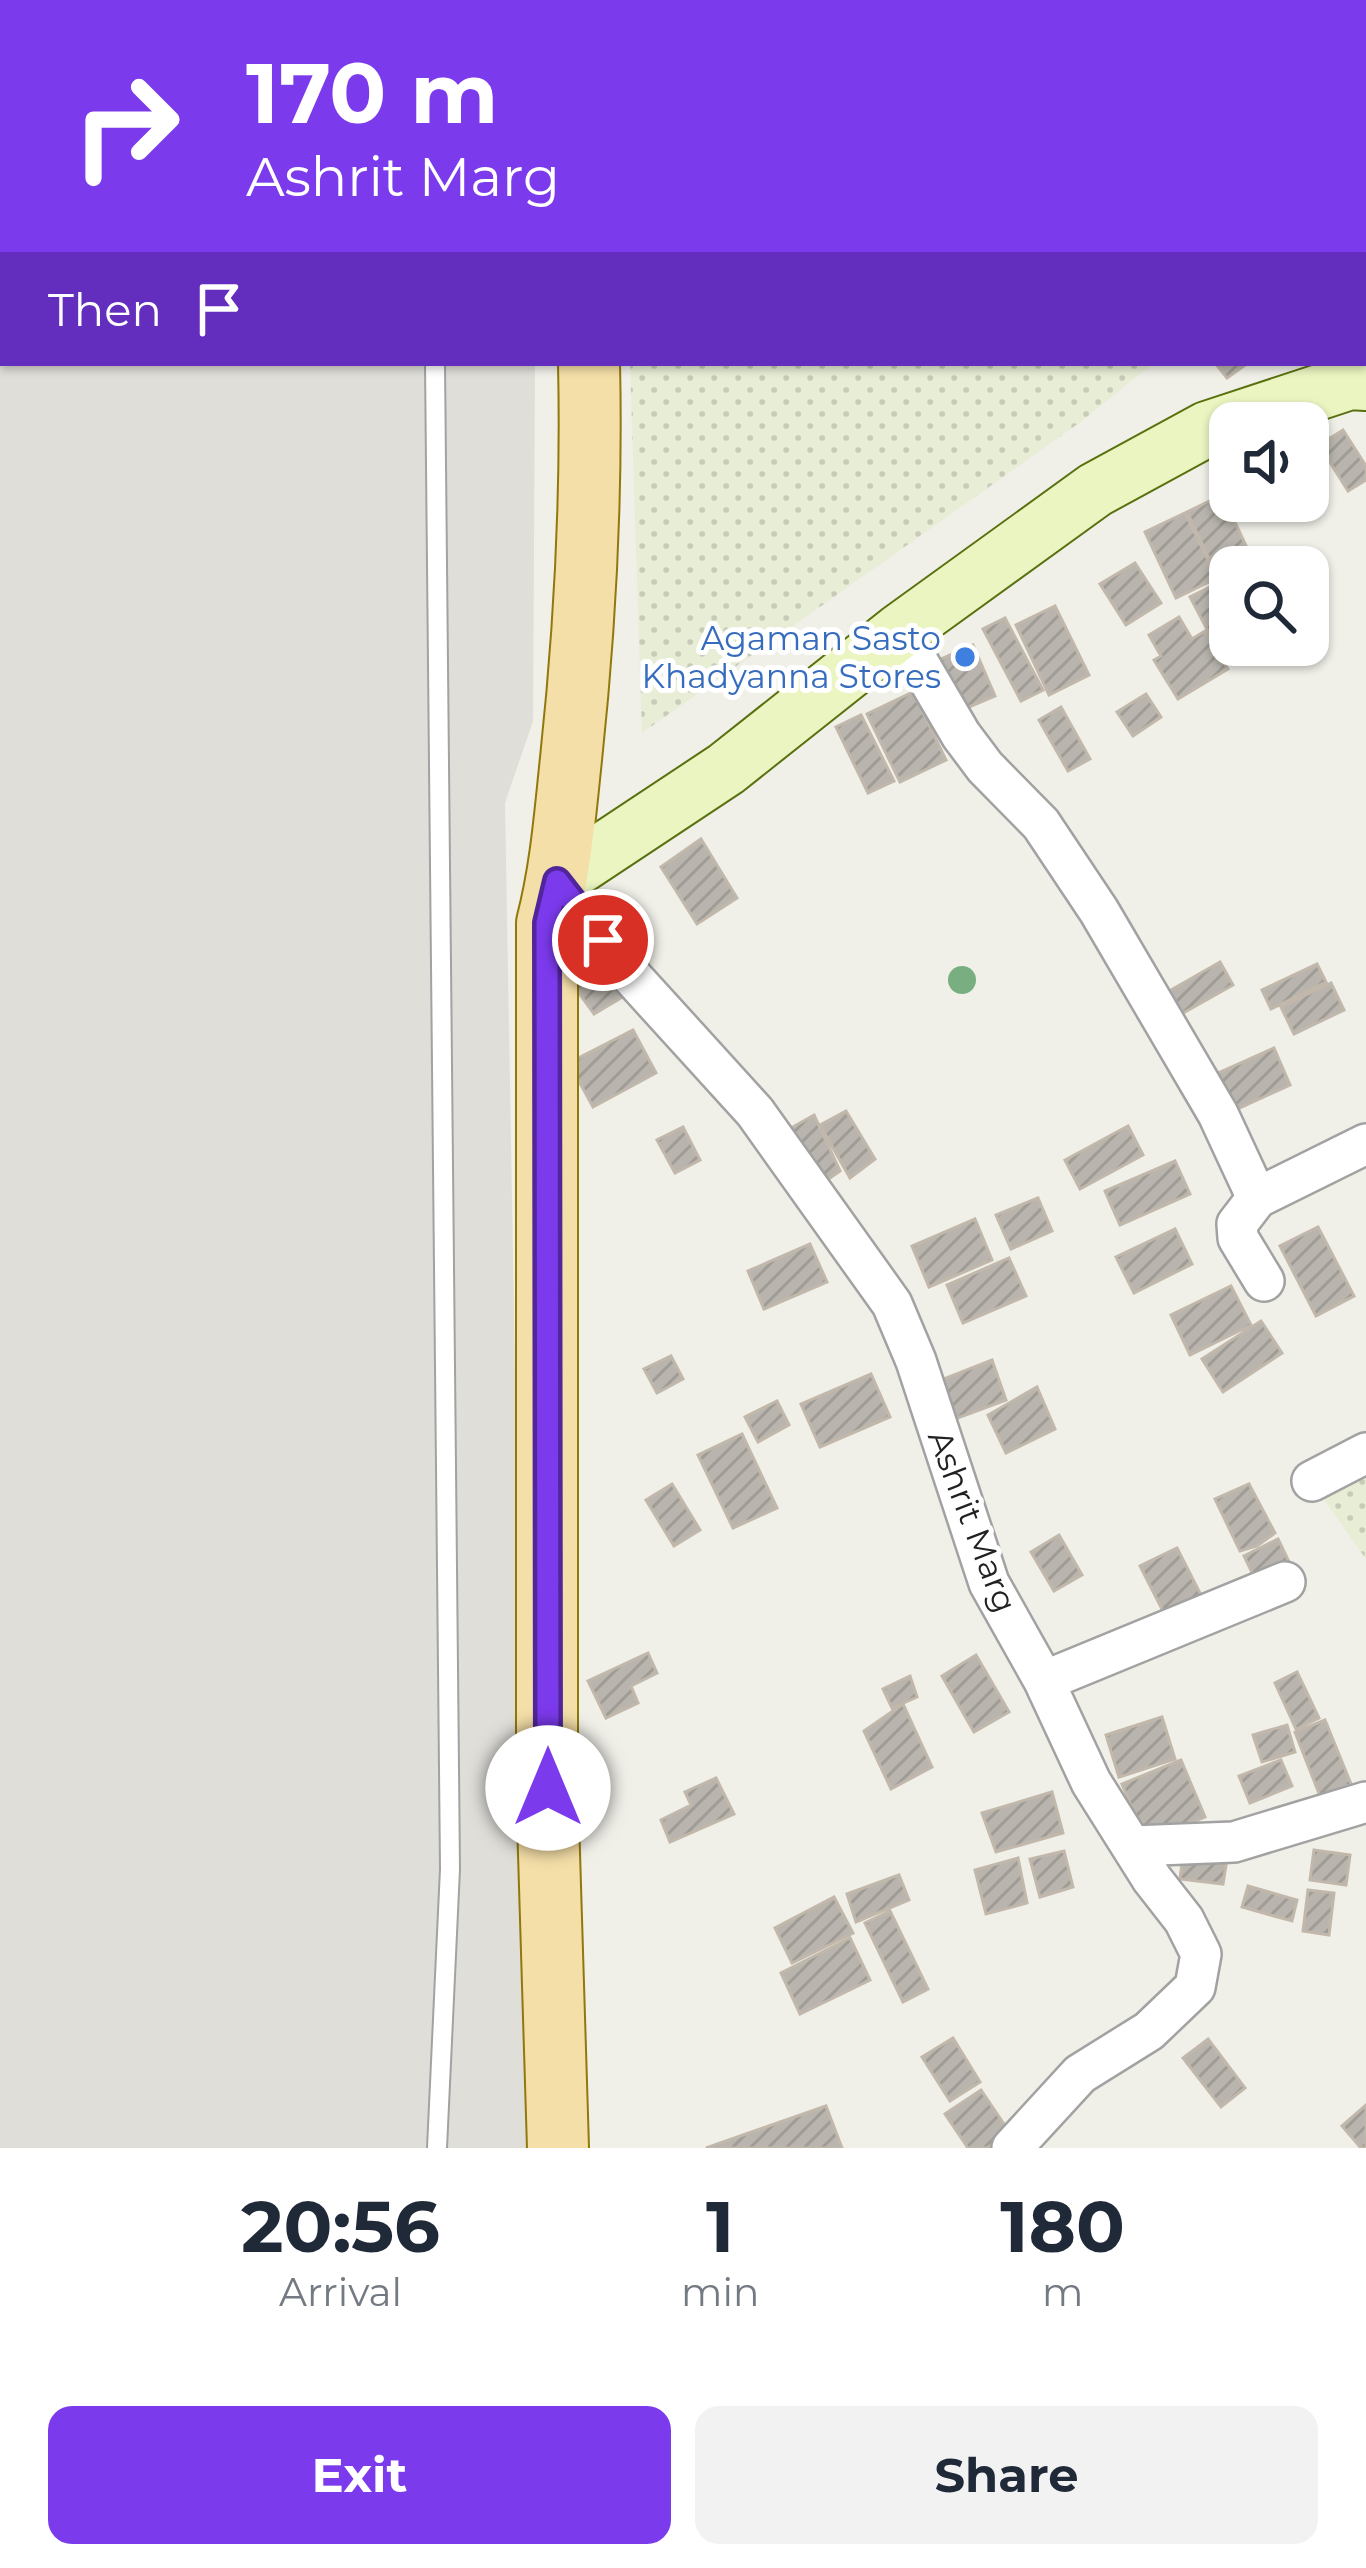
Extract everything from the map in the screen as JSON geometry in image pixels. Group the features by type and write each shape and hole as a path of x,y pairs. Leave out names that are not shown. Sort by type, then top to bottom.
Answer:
{"main road":[{"path":"559,2148 548,1788 547,923 557,881 579,686 589,366"},
{"path":"557,881 727,769 900,631 1095,490 1207,429 1350,382 1366,383"}],"street":[{"path":"900,631 961,735 1041,824 1100,911 1218,1114 1256,1198"},
{"name":"Ashrit Marg","path":"557,881 625,969 754,1112 892,1304 916,1361 989,1582 1044,1681 1091,1782 1184,1920 1201,1954 1195,1988 1150,2031 1080,2074 1012,2148"},
{"path":"1264,1281 1238,1238 1237,1224 1256,1198 1366,1144"},
{"path":"1312,1481 1366,1453"},
{"path":"1044,1681 1286,1582"},
{"path":"1133,1846 1234,1842 1366,1802"}],"lane":[{"path":"435,366 450,1869 436,2148"}],"shaded area":[{"path":"0,366 535,366 533,721 505,803 521,1710 541,2148 0,2148"}],"green space":[{"path":"630,366 1149,366 1082,421 642,733"},
{"path":"1366,1463 1366,1559 1316,1488"}],"building":[{"path":"1217,366 1244,366 1227,378"},
{"path":"1343,430 1366,466 1366,480 1348,491 1329,461 1329,439"},
{"path":"1209,501 1209,522 1235,522 1246,546 1209,546 1209,558 1187,512"},
{"path":"1185,513 1209,562 1209,582 1176,598 1145,532"},
{"path":"1135,563 1161,603 1126,625 1100,584"},
{"path":"1209,588 1209,633 1190,597"},
{"path":"1055,606 1089,675 1049,695 1016,625"},
{"path":"1179,617 1192,639 1205,631 1209,666 1228,669 1178,699 1154,660 1161,656 1149,635"},
{"path":"1005,618 1043,690 1021,701 983,629"},
{"path":"973,645 995,696 955,713 934,662"},
{"path":"913,692 946,760 900,782 867,714"},
{"path":"1146,694 1161,717 1133,736 1117,712"},
{"path":"1061,707 1090,759 1068,771 1039,720"},
{"path":"861,715 894,781 868,793 836,727"},
{"path":"701,839 737,898 697,924 661,867"},
{"path":"574,930 636,989 594,1014 574,986"},
{"path":"1220,962 1233,985 1176,1017 1164,994"},
{"path":"1317,964 1326,982 1271,1009 1262,990"},
{"path":"1331,983 1344,1010 1294,1034 1281,1007"},
{"path":"633,1030 656,1073 593,1107 569,1063"},
{"path":"1274,1048 1290,1085 1233,1111 1216,1074"},
{"path":"846,1111 875,1159 850,1178 820,1125"},
{"path":"814,1115 840,1171 820,1185 791,1128"},
{"path":"1128,1126 1143,1155 1080,1189 1065,1160"},
{"path":"683,1127 700,1160 675,1173 657,1140"},
{"path":"1175,1161 1190,1194 1120,1225 1105,1191"},
{"path":"1038,1198 1052,1231 1011,1249 996,1215"},
{"path":"975,1219 992,1260 929,1287 912,1246"},
{"path":"1318,1227 1354,1296 1316,1316 1280,1246"},
{"path":"1175,1229 1192,1264 1134,1293 1116,1257"},
{"path":"810,1244 827,1282 764,1309 748,1271"},
{"path":"1009,1258 1026,1296 963,1323 947,1285"},
{"path":"1231,1286 1251,1325 1190,1355 1171,1315"},
{"path":"1261,1321 1282,1353 1223,1392 1202,1359"},
{"path":"671,1356 683,1379 657,1393 644,1369"},
{"path":"992,1360 1006,1400 952,1420 936,1382"},
{"path":"871,1374 890,1417 820,1447 801,1404"},
{"path":"1037,1387 1055,1429 1006,1453 988,1415"},
{"path":"777,1401 789,1425 758,1442 745,1417"},
{"path":"742,1434 777,1508 733,1528 698,1455"},
{"path":"672,1484 700,1530 674,1546 646,1500"},
{"path":"1249,1484 1275,1533 1240,1551 1215,1499"},
{"path":"1059,1535 1082,1575 1054,1591 1031,1552"},
{"path":"1278,1539 1293,1570 1259,1587 1244,1556"},
{"path":"1177,1548 1203,1599 1166,1617 1140,1566"},
{"path":"648,1653 657,1673 631,1686 638,1703 606,1718 588,1681"},
{"path":"976,1655 1009,1712 974,1732 942,1676"},
{"path":"1297,1672 1319,1718 1296,1729 1275,1683"},
{"path":"910,1676 917,1697 892,1708 883,1689"},
{"path":"903,1704 932,1767 891,1789 864,1731"},
{"path":"1162,1717 1175,1759 1119,1777 1106,1735"},
{"path":"1325,1720 1351,1784 1320,1796 1295,1732"},
{"path":"1287,1725 1295,1752 1262,1762 1253,1735"},
{"path":"1181,1760 1205,1817 1146,1841 1122,1784"},
{"path":"1281,1760 1292,1786 1250,1803 1239,1776"},
{"path":"716,1778 734,1814 670,1842 661,1820 691,1805 685,1792"},
{"path":"1052,1792 1063,1833 996,1852 982,1813"},
{"path":"1314,1850 1350,1855 1346,1885 1310,1880"},
{"path":"1064,1851 1073,1887 1040,1897 1030,1859"},
{"path":"1183,1854 1227,1859 1223,1884 1180,1879"},
{"path":"1018,1858 1027,1903 986,1914 975,1870"},
{"path":"899,1875 909,1900 856,1922 847,1894"},
{"path":"1248,1886 1297,1900 1292,1921 1242,1907"},
{"path":"1308,1890 1334,1893 1329,1935 1303,1931"},
{"path":"834,1897 853,1933 792,1963 775,1928"},
{"path":"890,1911 928,1989 903,2002 865,1923"},
{"path":"850,1938 870,1980 800,2014 781,1973"},
{"path":"953,2038 980,2082 950,2101 922,2057"},
{"path":"1208,2039 1245,2088 1221,2107 1183,2058"},
{"path":"981,2090 1010,2133 987,2148 968,2148 945,2114"},
{"path":"1366,2105 1366,2148 1361,2148 1342,2126"},
{"path":"826,2106 842,2148 706,2148"}],"place":[{"name":"Agaman Sasto Khadyanna Stores","path":"965,657"}],"route":[{"path":"548,1788 547,923 557,881 603,940"}]}
